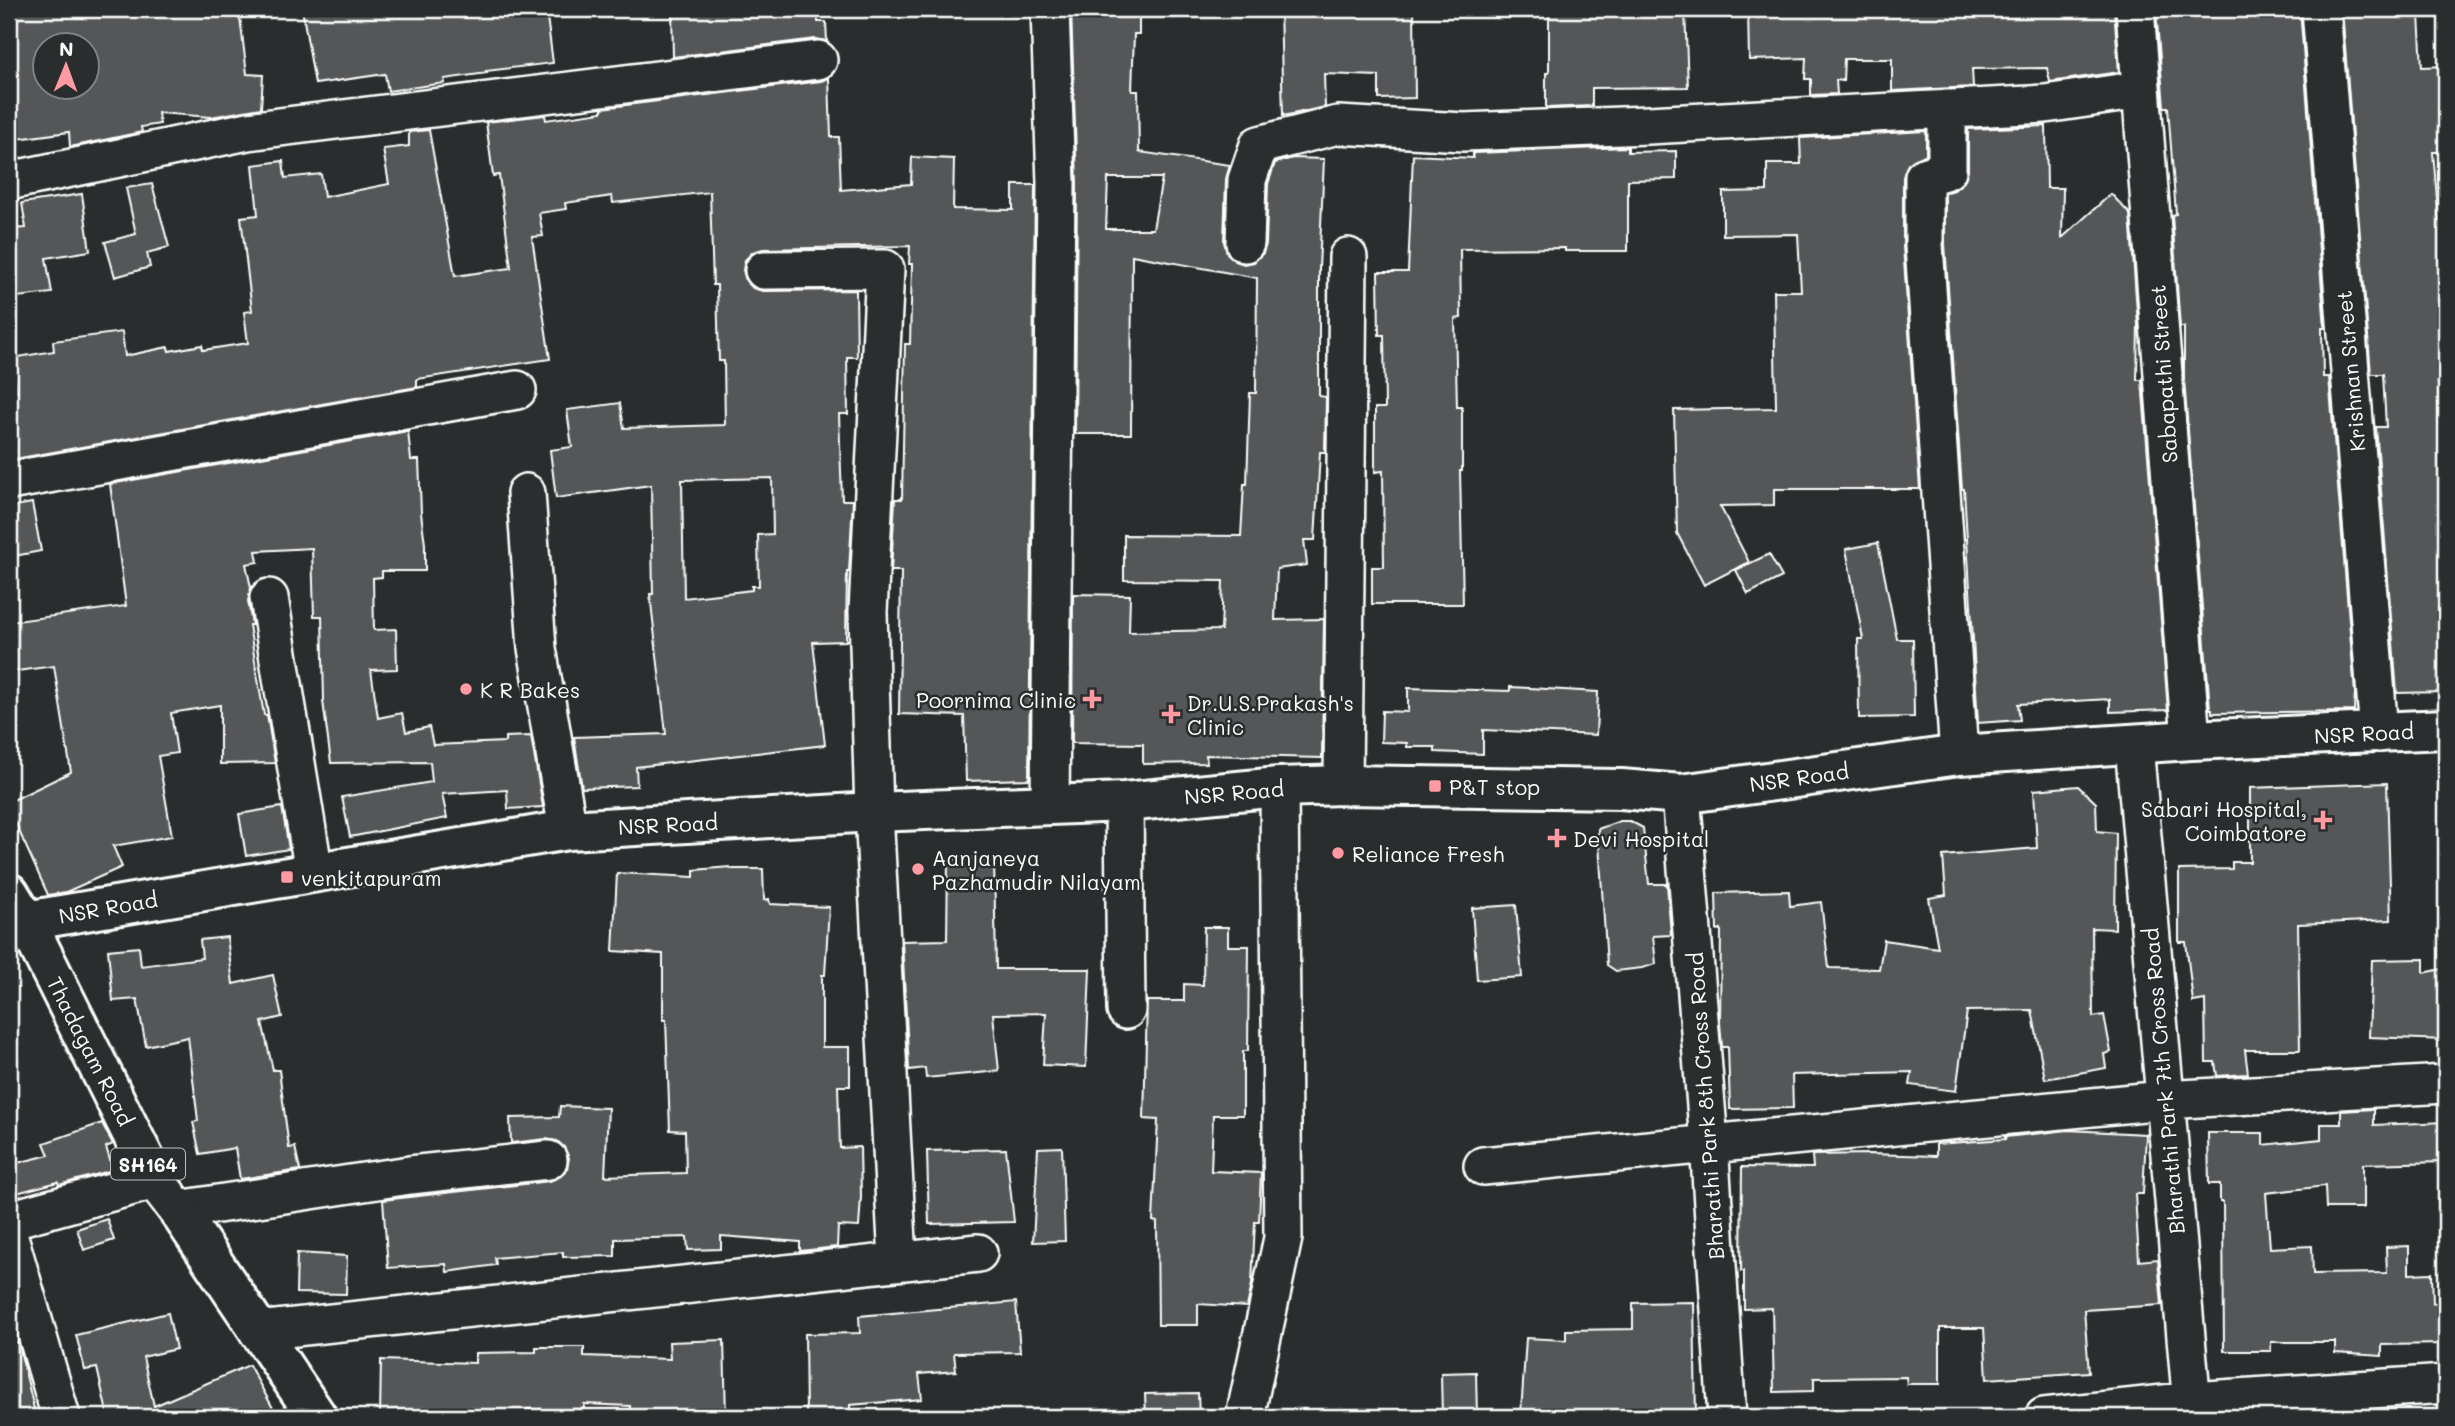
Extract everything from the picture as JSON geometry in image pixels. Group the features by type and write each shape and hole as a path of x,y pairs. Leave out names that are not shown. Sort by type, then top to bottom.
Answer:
{"main road":[{"name":"NSR Road","path":"18,907 314,873 568,830 874,812 1124,802 1279,787 1343,785 1621,789 1681,794 1959,755 2191,740 2446,729"},
{"name":"Thadagam Road","path":"18,907 155,1180 317,1417"}],"street":[{"path":"1050,9 1056,197 1050,805"},
{"name":"Sabapathi Street","path":"2135,9 2191,740"},
{"name":"Krishnan Street","path":"2320,9 2379,733"},
{"path":"9,181 248,131 818,60"},
{"path":"1244,243 1248,180 1258,145 1338,125 1464,132 2045,104 2141,90"},
{"path":"1947,109 1947,170 1924,177 1924,245 1959,755"},
{"path":"1343,785 1348,257"},
{"path":"764,270 886,269 868,612 874,812 898,1261"},
{"path":"9,481 517,390"},
{"path":"526,493 537,648 568,830"},
{"path":"269,598 314,873"},
{"name":"Bharathi Park 7th Cross Road","path":"2134,745 2192,1409"},
{"path":"1245,1417 1283,1238 1279,787"},
{"name":"Bharathi Park 8th Cross Road","path":"1681,794 1709,1143 1727,1417"},
{"path":"1124,802 1126,1010"},
{"path":"1483,1166 2164,1100 2446,1084"},
{"path":"178,1210 410,1175 548,1160"},
{"path":"9,1220 155,1180"},
{"path":"9,1237 61,1417"},
{"path":"258,1331 978,1253"},
{"path":"2044,1417 2192,1409 2446,1384"}],"building":[{"path":"9,9 239,9 247,74 263,75 261,108 211,117 158,113 160,124 141,127 142,132 70,147 69,132 9,140"},
{"path":"302,9 546,9 553,63 486,71 487,73 444,79 445,83 388,91 385,74 315,84"},
{"path":"672,9 818,9 818,22 826,22 827,41 815,39 673,57"},
{"path":"1071,9 1139,9 1139,34 1134,34 1132,91 1138,91 1139,152 1230,165 1226,179 1224,242 1227,253 1235,261 1244,264 1254,262 1263,253 1266,244 1268,184 1275,163 1293,158 1324,159 1319,269 1319,396 1326,397 1325,452 1320,452 1315,540 1304,540 1307,565 1277,569 1275,620 1324,619 1322,758 1206,755 1207,763 1143,764 1143,744 1072,743 1073,594 1130,595 1129,632 1221,630 1223,581 1124,580 1124,535 1241,536 1244,484 1247,484 1250,393 1256,393 1257,278 1132,255 1131,434 1075,434 1077,183","holes":["1108,178 1162,178 1153,229 1106,229"]},
{"path":"1280,9 1414,9 1415,98 1379,99 1379,76 1324,74 1325,107 1283,116"},
{"path":"1549,9 1685,9 1688,87 1592,88 1592,106 1546,108"},
{"path":"1748,9 1971,9 1971,14 2114,9 2119,72 2050,82 2047,68 1972,69 1973,87 1892,91 1892,59 1844,59 1843,81 1836,80 1837,94 1811,95 1811,79 1805,79 1806,58 1749,60"},
{"path":"2227,9 2300,9 2325,328 2322,328 2323,377 2329,377 2355,693 2354,711 2212,713 2210,709 2184,379 2184,327 2180,327 2172,215 2176,214 2168,107 2164,107 2156,10 2228,13"},
{"path":"2342,9 2399,9 2399,16 2419,15 2422,67 2446,66 2446,152 2433,152 2439,221 2446,220 2446,372 2437,372 2440,423 2446,422 2445,692 2397,693 2376,427 2386,427 2383,374 2371,374"},
{"path":"829,78 831,137 839,137 841,190 911,184 912,157 954,159 953,209 1013,210 1013,185 1035,185 1029,779 966,781 964,716 899,714 901,571 891,571 895,499 902,499 905,344 910,344 910,246 763,249 753,252 745,260 743,270 746,281 753,288 763,291 856,290 857,357 847,357 848,414 839,414 842,500 853,500 847,572 846,641 813,642 825,745 636,767 637,786 582,788 574,737 666,734 650,594 653,594 651,485 556,498 550,450 572,447 567,410 620,403 624,428 725,425 724,361 719,361 710,192 613,203 612,196 565,203 566,209 539,213 543,236 532,237 550,359 417,379 417,387 9,460 9,393 17,392 12,358 54,351 53,341 122,332 125,356 168,347 169,351 202,345 203,350 248,343 244,312 252,311 241,217 258,215 253,165 283,161 285,178 321,174 324,197 389,184 383,149 409,146 409,132 429,130 455,276 511,268 499,175 493,176 486,122 545,115 546,120 602,112 602,108","holes":["772,478 773,534 758,535 759,586 752,586 752,590 684,598 682,480"]},
{"path":"2046,126 2047,188 2063,188 2062,238 2111,194 2130,214 2138,325 2137,380 2142,380 2168,710 2110,712 2110,699 2018,704 2020,720 1978,723 1964,489 1945,244 1945,193 1964,182 1968,170 1968,129"},
{"path":"1926,131 1926,154 1908,164 1903,177 1903,246 1920,489 1774,489 1774,505 1720,506 1749,562 1704,585 1677,533 1674,410 1776,408 1774,291 1801,291 1798,234 1723,235 1723,192 1767,191 1767,164 1801,164 1800,138"},
{"path":"1628,147 1628,152 1676,151 1676,179 1628,180 1628,251 1565,251 1565,248 1460,249 1461,318 1455,319 1457,407 1462,407 1460,471 1463,604 1372,604 1372,567 1384,567 1383,471 1375,472 1375,408 1385,408 1384,335 1379,335 1378,272 1408,272 1413,155 1473,158 1473,153"},
{"path":"152,184 169,247 147,253 150,267 115,277 105,242 136,234 126,188"},
{"path":"82,194 90,251 46,258 52,293 9,298 9,229 26,228 22,203"},
{"path":"408,431 411,460 419,460 425,571 382,571 382,577 373,578 374,630 396,629 397,669 371,670 378,718 402,713 406,732 429,727 433,745 505,742 505,737 531,736 543,807 508,809 507,790 442,794 447,818 350,837 342,797 432,782 430,762 331,763 323,701 322,616 314,616 312,548 256,551 258,562 246,564 251,588 248,601 252,625 249,625 275,763 220,764 220,705 171,713 177,753 158,756 172,836 113,846 122,867 66,892 48,895 9,809 9,802 71,772 54,666 9,672 9,622 126,606 110,484"},
{"path":"32,503 41,551 9,557 9,507"},
{"path":"1878,543 1897,639 1913,639 1914,717 1859,718 1858,639 1863,639 1846,549"},
{"path":"1769,554 1782,577 1748,594 1736,570"},
{"path":"1510,687 1598,692 1596,735 1483,730 1483,754 1435,752 1435,747 1407,747 1407,743 1381,742 1382,711 1408,712 1408,688 1510,691"},
{"path":"2387,783 2391,920 2298,924 2300,1050 2245,1050 2248,1074 2217,1076 2215,1062 2206,1062 2205,1000 2193,1002 2186,942 2179,942 2179,870 2232,869 2232,862 2250,862 2250,788"},
{"path":"2078,786 2096,803 2097,831 2116,833 2115,929 2092,928 2093,1017 2104,1015 2111,1052 2104,1054 2106,1068 2045,1079 2032,1010 1967,1011 1956,1091 1910,1085 1912,1072 1792,1075 1793,1108 1730,1109 1728,1047 1722,1047 1720,1023 1721,929 1717,930 1716,893 1789,891 1790,906 1821,902 1829,968 1879,969 1884,940 1938,948 1929,898 1946,895 1943,856 2037,848 2034,790"},
{"path":"282,807 289,849 246,856 239,814"},
{"path":"1620,821 1630,821 1643,828 1649,884 1667,884 1671,935 1653,936 1656,964 1616,971 1607,965 1598,829"},
{"path":"994,858 996,969 1090,969 1086,1067 1043,1065 1046,1013 993,1014 999,1071 926,1078 925,1068 909,1070 902,941 947,940 948,859"},
{"path":"730,867 763,869 764,900 769,899 770,904 829,907 825,975 822,975 822,1047 850,1047 850,1086 838,1086 840,1148 860,1147 859,1227 838,1226 837,1247 800,1251 800,1242 721,1236 721,1249 688,1250 687,1237 615,1239 615,1256 563,1257 563,1252 495,1258 496,1265 447,1272 446,1264 388,1268 383,1200 550,1181 561,1176 567,1169 569,1158 564,1147 557,1141 546,1139 511,1143 510,1118 559,1117 560,1106 608,1108 605,1176 686,1173 685,1131 670,1130 666,1020 663,1020 663,954 613,951 617,873 694,877 694,870"},
{"path":"1516,905 1522,977 1477,980 1472,908"},
{"path":"1204,927 1228,927 1228,946 1249,946 1248,1051 1243,1051 1243,1115 1213,1115 1211,1171 1261,1173 1252,1284 1247,1307 1198,1304 1198,1325 1158,1325 1157,1222 1153,1221 1158,1120 1144,1119 1147,1001 1184,1001 1184,984 1203,985"},
{"path":"227,937 233,984 273,975 282,1017 262,1022 273,1070 279,1070 289,1148 295,1147 300,1170 240,1179 235,1148 200,1154 193,1122 198,1121 188,1037 146,1046 137,999 113,1001 108,950 139,947 141,966 202,958 200,940"},
{"path":"2424,959 2424,973 2446,968 2446,1040 2369,1037 2372,960"},
{"path":"2374,1109 2374,1125 2446,1122 2446,1162 2363,1164 2363,1208 2326,1208 2325,1186 2266,1193 2270,1248 2312,1246 2313,1274 2387,1273 2386,1247 2409,1246 2409,1274 2432,1273 2433,1303 2446,1302 2446,1344 2382,1345 2382,1356 2335,1353 2335,1342 2271,1342 2271,1351 2224,1351 2223,1202 2220,1202 2220,1184 2209,1184 2208,1133 2263,1133 2263,1145 2321,1139 2321,1124 2341,1124 2341,1111"},
{"path":"102,1123 113,1144 106,1147 113,1170 9,1195 9,1165 49,1155 44,1143"},
{"path":"2068,1130 2146,1134 2143,1194 2135,1194 2139,1261 2158,1259 2162,1305 2084,1310 2089,1372 1987,1379 1984,1328 1940,1328 1940,1384 1907,1384 1906,1377 1814,1378 1814,1391 1774,1392 1772,1308 1744,1309 1744,1271 1741,1271 1742,1167 1813,1168 1812,1155 1936,1156 1936,1144 2005,1139"},
{"path":"1062,1147 1065,1241 1033,1242 1038,1148"},
{"path":"1006,1149 1014,1222 929,1224 927,1151"},
{"path":"107,1219 114,1240 84,1250 77,1229"},
{"path":"297,1253 347,1256 346,1294 296,1293"},
{"path":"1016,1302 1020,1352 954,1353 956,1371 919,1374 922,1399 850,1405 850,1413 806,1415 805,1334 860,1333 859,1316"},
{"path":"1694,1302 1696,1417 1567,1417 1521,1413 1526,1338 1566,1340 1566,1330 1633,1329 1633,1303"},
{"path":"168,1313 176,1349 143,1357 154,1406 249,1365 278,1417 108,1417 97,1368 85,1370 76,1335"},
{"path":"724,1340 726,1417 630,1417 630,1406 584,1404 584,1409 528,1409 528,1417 380,1417 381,1360 475,1363 475,1353 536,1352 536,1347 584,1347 584,1356 670,1359 669,1342"},
{"path":"18,1342 36,1417 9,1417 9,1343"},
{"path":"1476,1372 1477,1417 1442,1417 1441,1373"},
{"path":"1198,1393 1199,1417 1146,1417 1145,1394"}],"place":[{"name":"K R Bakes","path":"466,689"},
{"name":"Poornima Clinic","path":"1092,699"},
{"name":"Dr.U.S.Prakash's Clinic","path":"1171,714"},
{"name":"P&T stop","path":"1435,786"},
{"name":"Sabari Hospital, Coimbatore","path":"2323,820"},
{"name":"Devi Hospital","path":"1557,838"},
{"name":"Reliance Fresh","path":"1338,853"},
{"name":"Aanjaneya Pazhamudir Nilayam","path":"918,869"},
{"name":"venkitapuram","path":"287,877"}]}
